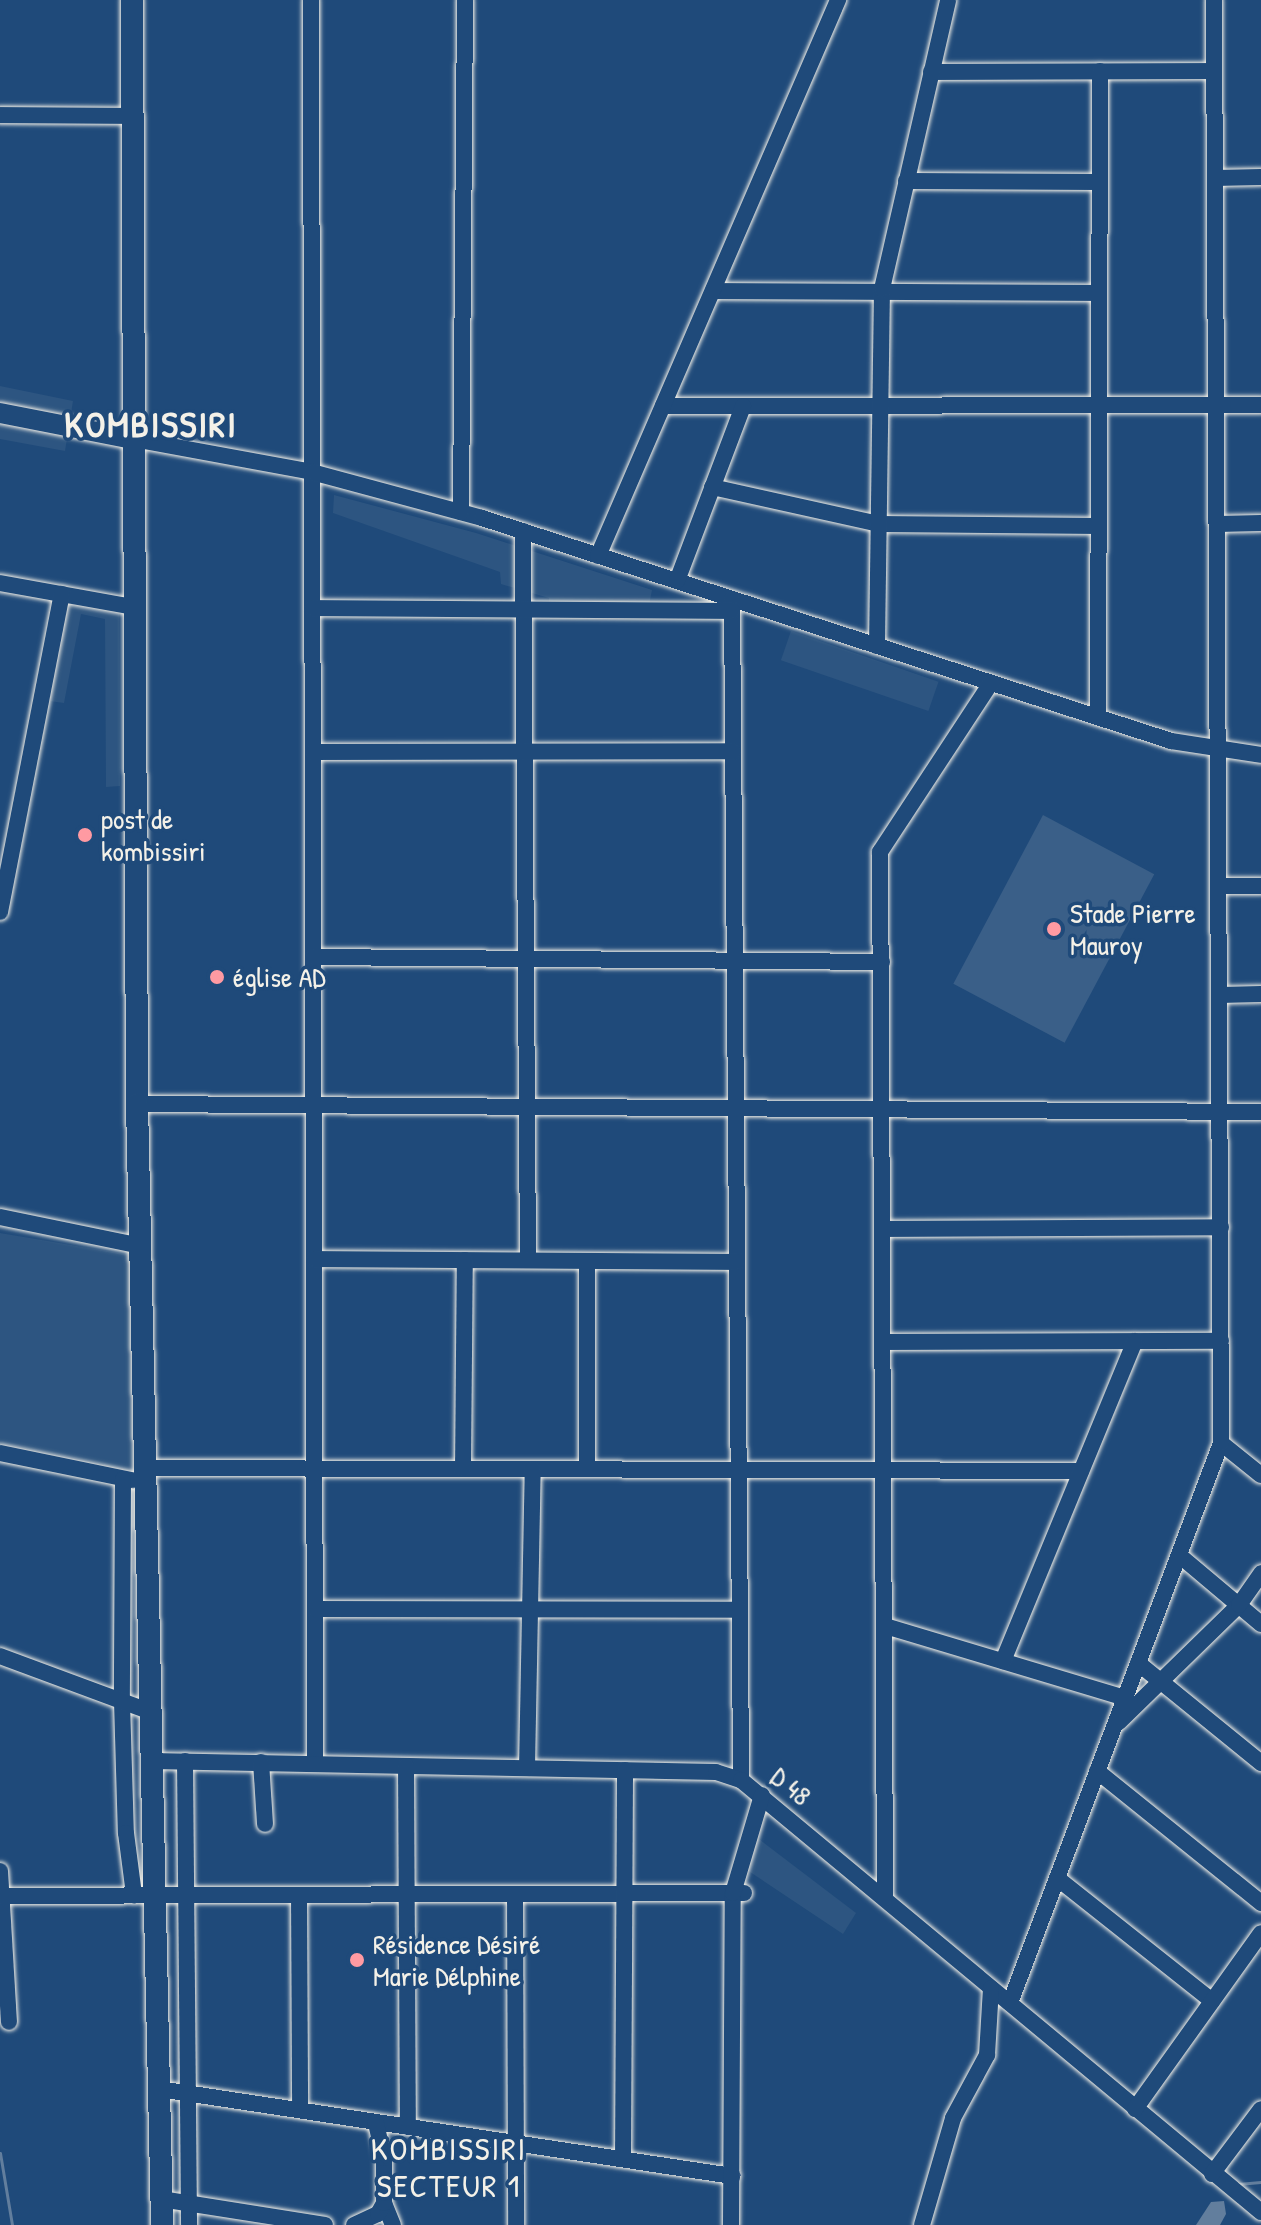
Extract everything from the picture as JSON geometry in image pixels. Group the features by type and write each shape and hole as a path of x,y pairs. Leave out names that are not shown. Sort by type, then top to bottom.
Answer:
{"highway":[{"path":"132,0 137,1104 141,1246 138,1477 152,1761 144,1895 159,2089 162,2225"}],"main road":[{"path":"0,413 133,439"}],"street":[{"path":"311,0 315,1764"},
{"path":"461,512 465,0"},
{"path":"598,556 838,0"},
{"path":"877,646 882,289 948,0"},
{"path":"1010,2003 1221,1443 1214,0"},
{"path":"1098,717 1100,71"},
{"path":"931,72 1214,71"},
{"path":"0,115 132,116"},
{"path":"1215,178 1261,177"},
{"path":"906,181 1100,182"},
{"path":"713,291 882,289 1099,293"},
{"path":"663,406 1261,405"},
{"path":"677,581 743,406"},
{"path":"133,439 312,472 461,512 677,581 732,605 877,646 1171,741 1261,755"},
{"path":"712,487 879,524 1099,526"},
{"path":"1218,524 1261,523"},
{"path":"523,531 528,1260"},
{"path":"0,583 134,607"},
{"path":"0,912 62,594"},
{"path":"312,608 524,609 732,605"},
{"path":"732,605 741,1780"},
{"path":"885,1898 885,1110 880,852 991,683"},
{"path":"313,752 733,751"},
{"path":"1220,886 1261,886"},
{"path":"313,957 882,962"},
{"path":"1220,995 1261,994"},
{"path":"137,1104 1261,1112"},
{"path":"0,1217 141,1246"},
{"path":"885,1229 1221,1227"},
{"path":"314,1259 737,1262"},
{"path":"463,1469 465,1260"},
{"path":"587,1261 587,1469"},
{"path":"1003,1661 1135,1341"},
{"path":"885,1342 1221,1341"},
{"path":"1221,1443 1261,1475"},
{"path":"0,1453 138,1477 314,1469 1081,1471"},
{"path":"527,1768 533,1469"},
{"path":"138,1477 122,1702 126,1833 144,1895"},
{"path":"1179,1555 1261,1624"},
{"path":"1115,1725 1162,1683 1239,1605 1261,1573"},
{"path":"315,1609 739,1610"},
{"path":"885,1626 1125,1698"},
{"path":"0,1656 151,1712"},
{"path":"1138,1663 1261,1763"},
{"name":"D 48","path":"152,1761 716,1772 741,1780 1261,2212"},
{"path":"185,1761 189,2225"},
{"path":"261,1762 265,1824"},
{"path":"406,1766 408,2127"},
{"path":"623,2159 625,1770"},
{"path":"1097,1771 1261,1903"},
{"path":"731,2225 739,1893 762,1795"},
{"path":"0,1871 9,2022"},
{"path":"1057,1878 1212,2001"},
{"path":"0,1896 739,1893"},
{"path":"515,1894 516,2225"},
{"path":"299,1895 300,2110"},
{"path":"1135,2109 1261,1933"},
{"path":"922,2225 953,2118 987,2055 991,1988"},
{"path":"159,2089 732,2176"},
{"path":"1212,2174 1261,2109"},
{"path":"376,2122 384,2158 384,2203 393,2225"},
{"path":"161,2199 325,2225"},
{"path":"354,2225 378,2214 384,2203"}],"shaded area":[{"path":"0,386 73,401 65,451 0,439"},
{"path":"334,495 476,533 652,590 648,610 549,609 549,598 501,584 500,572 333,513"},
{"path":"62,594 119,604 120,786 106,787 105,619 81,614 64,703 42,700"},
{"path":"791,631 939,682 928,711 781,660"},
{"name":"Stade Pierre Mauroy","path":"1043,815 1154,874 1065,1043 953,984"},
{"path":"0,1233 142,1257 145,1483 103,1475 104,1464 0,1443"},
{"path":"751,1833 856,1913 843,1934 741,1866"},
{"path":"1224,2201 1226,2214 1220,2225 1196,2225 1211,2202"}],"waterway":[{"path":"0,2153 12,2225"},
{"path":"1238,2184 1261,2182"}],"place":[{"name":"post de kombissiri","path":"85,835"},
{"name":"Stade Pierre Mauroy","path":"1054,929"},
{"name":"église AD","path":"217,977"},
{"name":"Résidence Désiré Marie Délphine","path":"357,1960"}],"district":[{"name":"KOMBISSIRI","path":"151,424"},
{"name":"KOMBISSIRI SECTEUR 1","path":"449,2168"}]}
